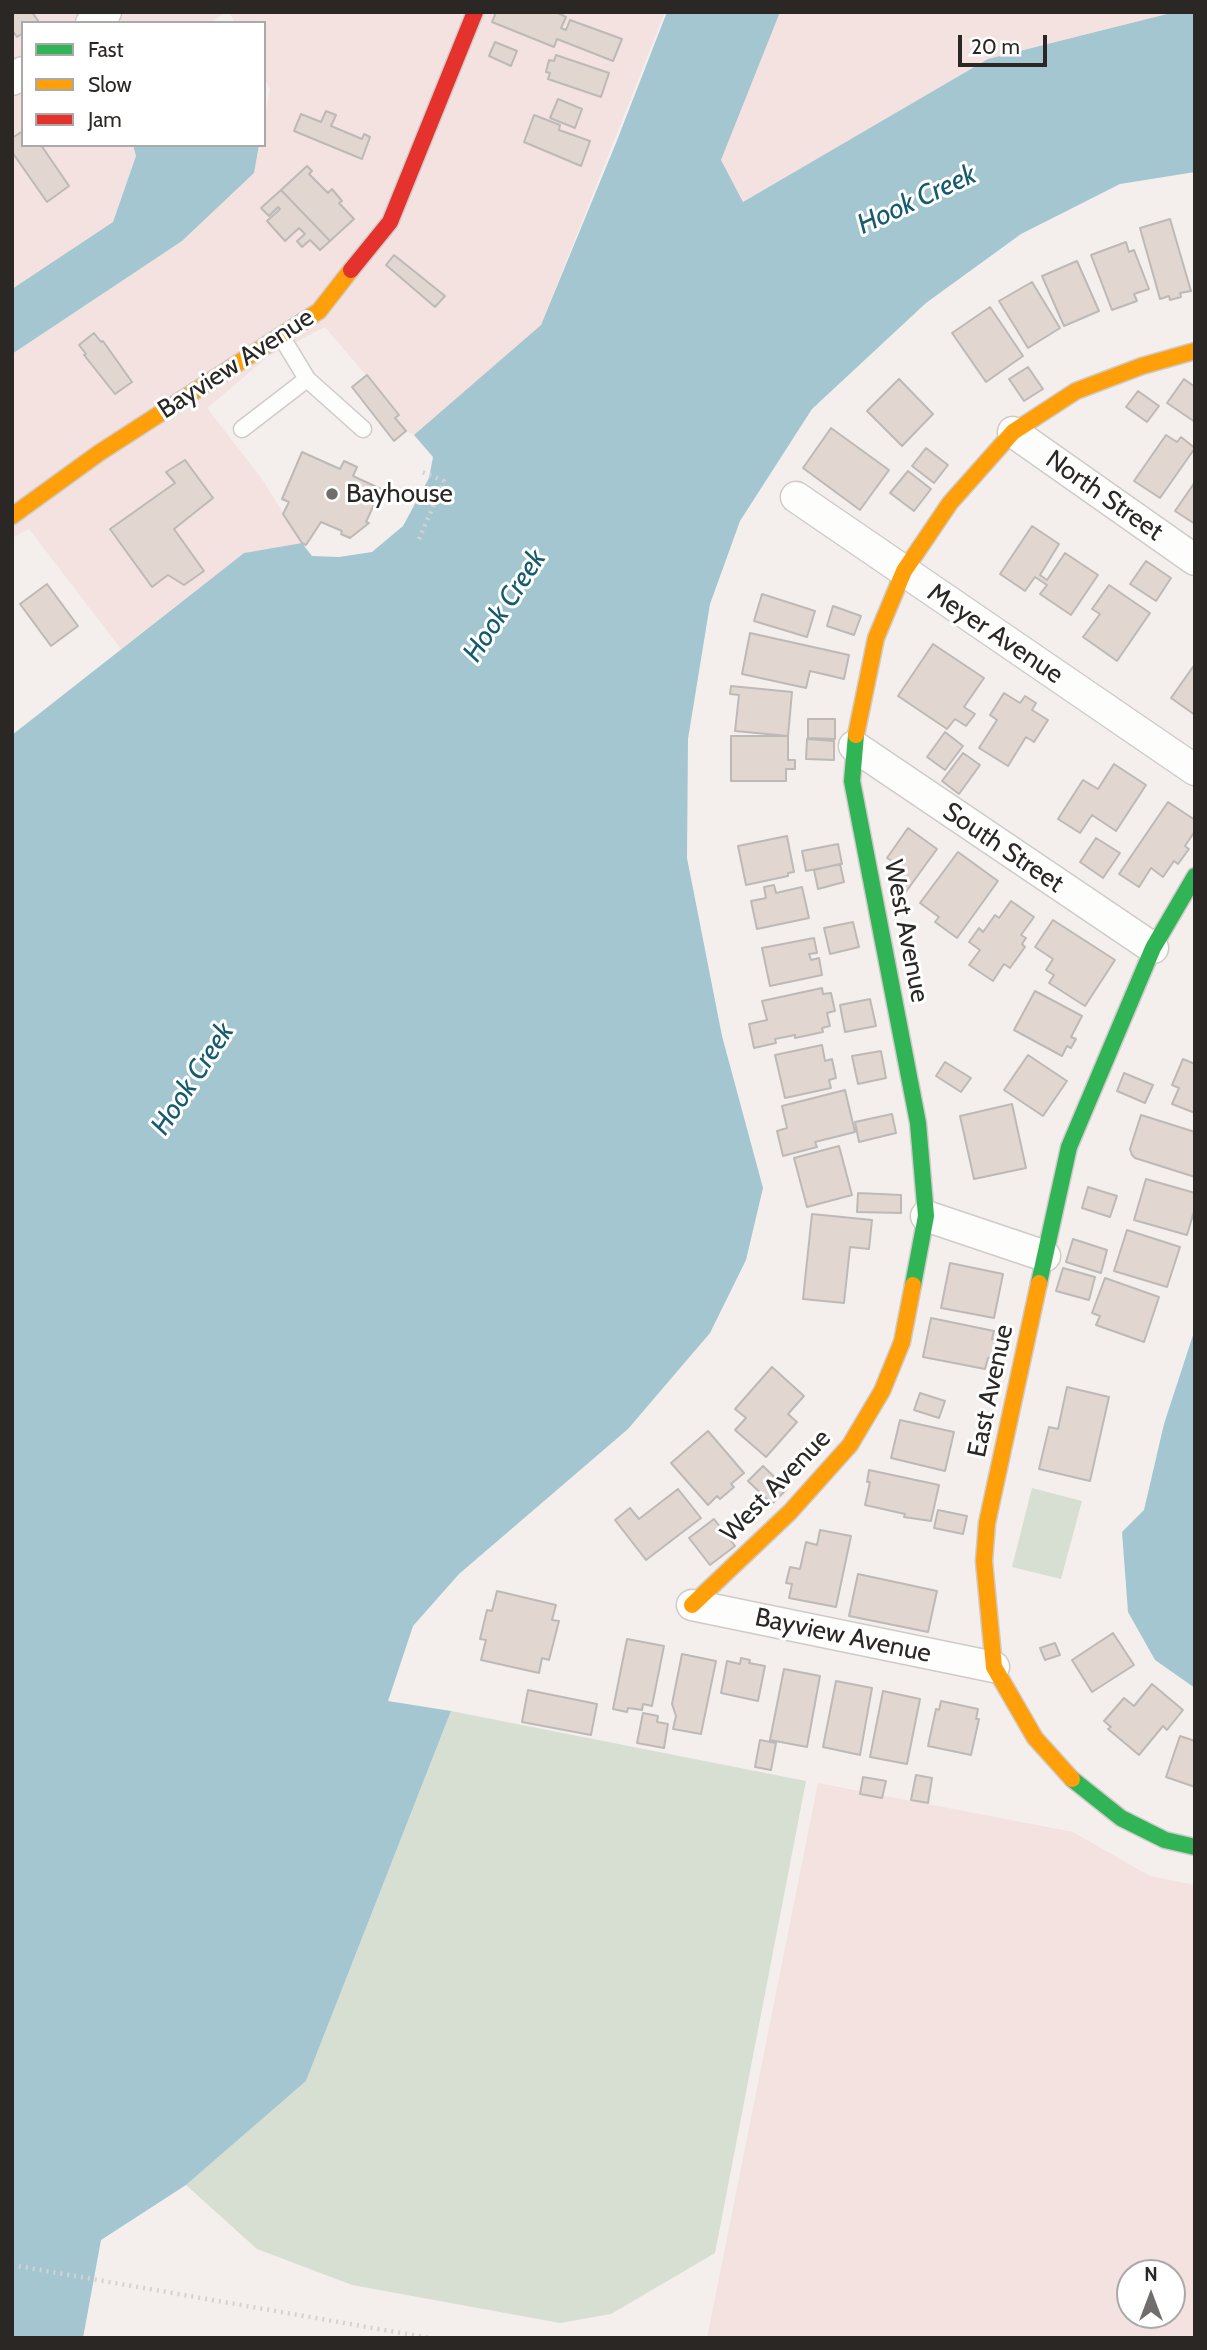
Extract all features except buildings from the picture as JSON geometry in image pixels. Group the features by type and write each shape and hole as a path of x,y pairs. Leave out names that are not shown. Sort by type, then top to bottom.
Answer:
{"street":[{"name":"Bayview Avenue","path":"12,516 99,453 320,311 390,222 474,12"},
{"name":"West Avenue","path":"692,1605 790,1512 850,1446 882,1391 902,1342 926,1216 918,1123 852,781 854,746 876,638 904,571 950,503 1013,432 1076,391 1142,366 1195,351"},
{"name":"North Street","path":"1013,432 1195,560"},
{"name":"Meyer Avenue","path":"796,498 1195,770"},
{"name":"South Street","path":"854,746 1153,948"},
{"name":"East Avenue","path":"1195,876 1153,948 1069,1147 986,1523 984,1561 994,1667 1035,1738 1078,1786 1121,1818 1165,1840 1195,1847"},
{"path":"926,1216 1045,1256"},
{"name":"Bayview Avenue","path":"692,1605 994,1667"}],"lane":[{"path":"281,336 307,379 363,429"},
{"path":"242,429 307,379"}],"path":[{"path":"419,539 444,481 420,471"},
{"path":"12,2264 430,2338"}],"shaded area":[{"path":"12,12 225,12 214,21 21,21 21,147 134,147 136,156 113,222 12,289"},
{"path":"229,12 665,12 541,325 415,435 406,431 395,418 399,414 325,327 269,356 207,408 262,479 302,543 244,553 121,649 29,529 12,538 12,354 182,241 254,173 259,147 266,147 266,108 270,89 266,82 266,21 234,21"},
{"path":"780,12 1175,12 988,59 743,202 720,160"},
{"path":"1032,1488 1082,1501 1061,1579 1012,1567"},
{"path":"451,1711 806,1781 715,2253 611,2314 560,2323 352,2285 257,2249 186,2185 306,2081"},
{"path":"818,1783 1073,1832 1150,1876 1195,1885 1195,2338 707,2338"}],"water":[{"name":"Hook Creek","path":"667,12 780,12 721,160 743,202 988,59 1175,12 1195,13 1195,172 1120,184 1021,234 926,303 812,409 740,521 710,604 688,739 687,858 722,1036 763,1188 746,1260 710,1333 628,1429 459,1574 413,1626 388,1701 451,1711 306,2081 186,2185 101,2240 83,2338 12,2338 12,735 244,553 302,543 312,556 339,557 372,552 403,526 429,478 433,457 414,435 541,325"},
{"path":"134,147 259,147 254,173 182,241 12,354 12,289 113,222 136,156"},
{"path":"1195,1329 1195,1688 1155,1660 1128,1612 1122,1532 1144,1510 1164,1424"}],"traffic: fast":[{"path":"856,735 852,781 918,1123 926,1216 913,1285"},
{"path":"1039,1283 1069,1147 1153,948 1195,876"},
{"path":"1072,1779 1121,1818 1165,1840 1195,1847"}],"traffic: slow":[{"path":"12,516 99,453 319,311 351,270"},
{"path":"856,735 876,638 904,571 950,503 1013,432 1076,391 1142,366 1195,351"},
{"path":"1039,1283 987,1523 984,1561 994,1667 1035,1738 1072,1779"},
{"path":"692,1605 790,1512 850,1445 882,1391 902,1342 913,1285"}],"traffic: jam":[{"path":"351,270 390,222 475,12"}],"place":[{"name":"Bayhouse","path":"332,494"}]}
